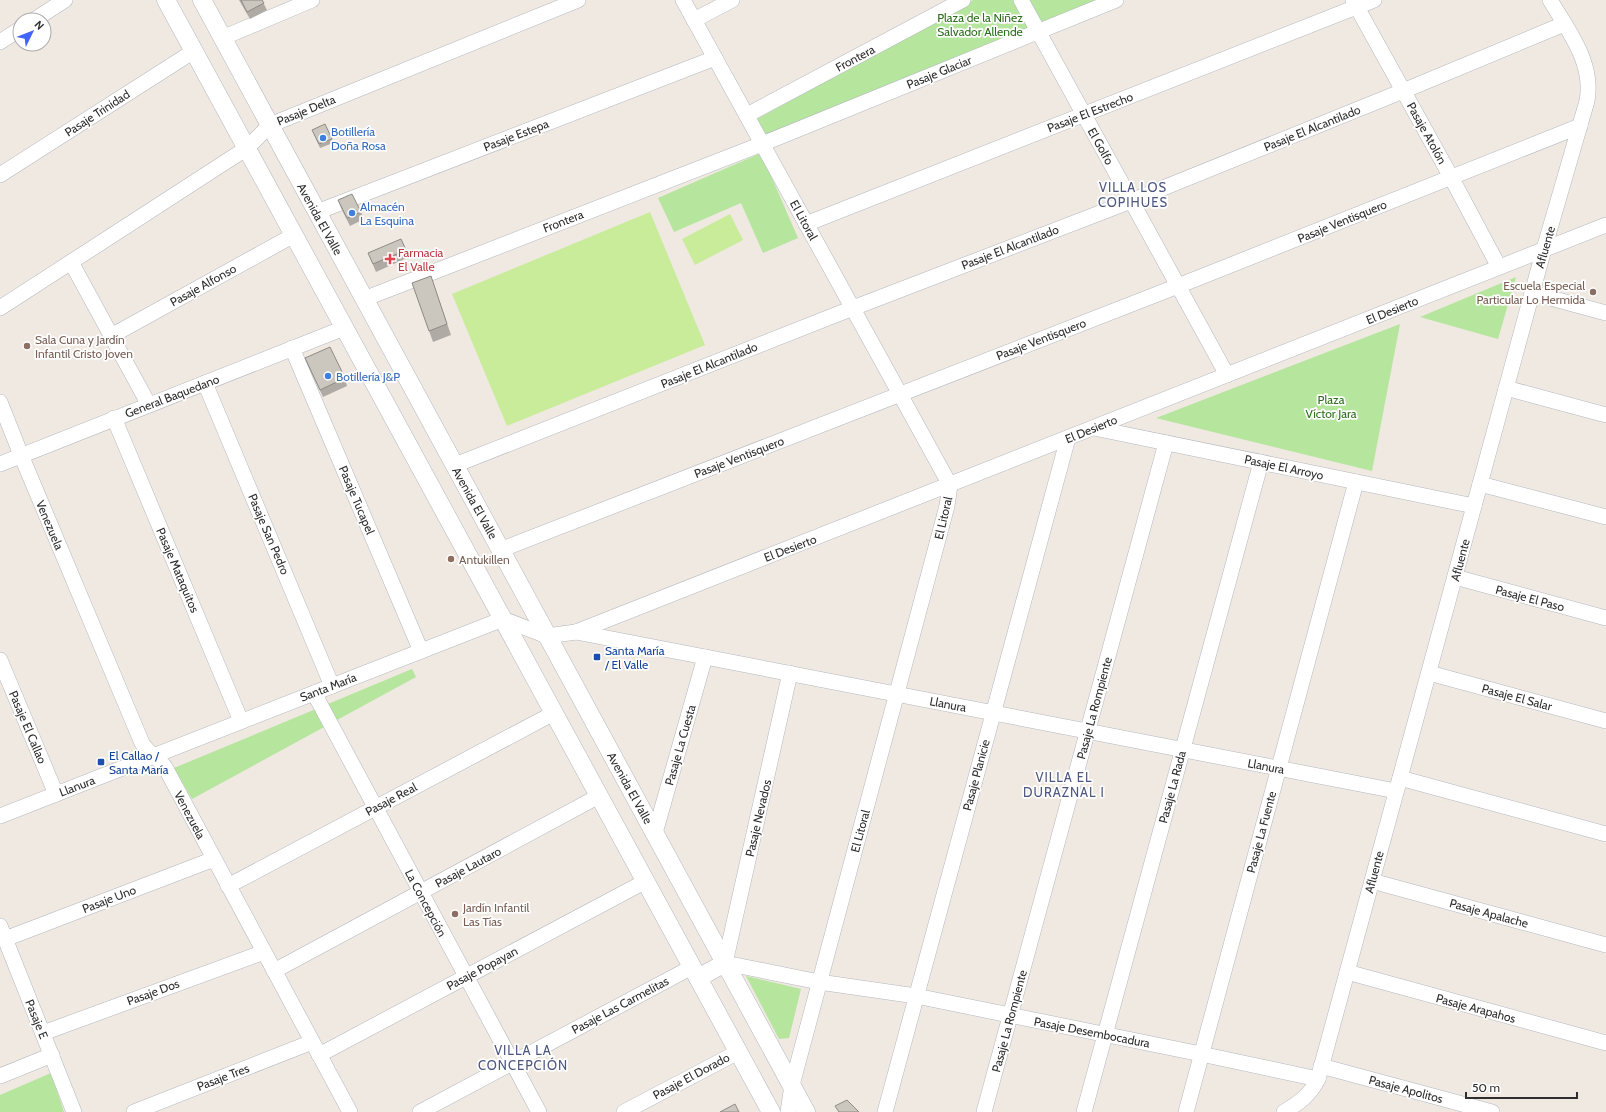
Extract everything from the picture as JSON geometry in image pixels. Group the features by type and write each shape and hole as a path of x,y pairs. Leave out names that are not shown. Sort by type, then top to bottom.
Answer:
{"street":[{"path":"46,12 65,0"},
{"path":"166,0 771,1112"},
{"name":"Avenida El Valle","path":"202,0 806,1112"},
{"path":"222,38 312,0"},
{"name":"Pasaje Delta","path":"0,308 247,148 270,125 578,0"},
{"name":"El Litoral","path":"683,0 950,485 947,506 792,1085 788,1112"},
{"path":"694,20 732,0"},
{"name":"Frontera","path":"746,115 963,0"},
{"name":"El Golfo","path":"1021,0 1227,375"},
{"name":"Pasaje Glaciar","path":"762,144 1116,0"},
{"name":"Pasaje El Estrecho","path":"806,224 1084,115 1355,4 1374,0"},
{"name":"Afluente","path":"1284,1112 1301,1102 1308,1094 1319,1072 1588,93 1588,76 1583,57 1550,0"},
{"name":"Pasaje Atolón","path":"1355,4 1499,267"},
{"name":"Pasaje El Alcantilado","path":"455,465 853,308 1131,201 1564,24"},
{"path":"0,42 12,34"},
{"name":"Pasaje Trinidad","path":"0,175 194,51"},
{"name":"Pasaje Estepa","path":"317,212 715,58"},
{"name":"Pasaje Ventisquero","path":"500,550 1178,286 1580,126"},
{"name":"Frontera","path":"364,299 762,144"},
{"name":"El Desierto","path":"576,632 1606,225"},
{"name":"Pasaje Alfonso","path":"111,336 294,235"},
{"path":"71,262 150,405"},
{"path":"1532,293 1606,313"},
{"name":"General Baquedano","path":"0,464 344,328"},
{"name":"Pasaje Tucapel","path":"292,348 421,651"},
{"name":"Pasaje San Pedro","path":"205,382 332,686"},
{"path":"1506,388 1606,415"},
{"name":"Venezuela","path":"0,402 142,743 147,750 165,767 350,1112"},
{"name":"Pasaje Mataquitos","path":"114,418 241,721"},
{"name":"Pasaje El Arroyo","path":"1094,428 1474,506"},
{"name":"Pasaje Planicie","path":"885,1112 1068,438"},
{"name":"Pasaje La Rompiente","path":"984,1112 1166,443"},
{"name":"Pasaje La Rada","path":"1084,1112 1261,462"},
{"name":"Pasaje La Fuente","path":"1186,1112 1356,482"},
{"path":"1480,484 1606,517"},
{"name":"Pasaje El Paso","path":"1455,577 1606,618"},
{"name":"Llanura","path":"503,619 547,636 576,632 1278,769 1398,785 1606,834"},
{"name":"Santa María","path":"154,756 503,619"},
{"name":"Pasaje La Cuesta","path":"655,833 705,657"},
{"name":"Pasaje El Callao","path":"0,660 56,794"},
{"name":"Pasaje Nevados","path":"725,962 790,673"},
{"name":"Pasaje El Salar","path":"1429,673 1606,721"},
{"name":"La Concepción","path":"314,693 539,1112"},
{"name":"Pasaje Real","path":"228,886 554,713"},
{"name":"Llanura","path":"0,816 154,756"},
{"name":"Pasaje Lautaro","path":"274,971 599,796"},
{"name":"Pasaje Uno","path":"2,933 214,859"},
{"name":"Pasaje Apalache","path":"1372,881 1606,945"},
{"name":"Pasaje Popayan","path":"316,1048 466,977 646,882"},
{"name":"Pasaje E","path":"2,933 74,1112"},
{"name":"Pasaje Dos","path":"43,1033 264,952"},
{"path":"695,972 725,962"},
{"name":"Pasaje Desembocadura","path":"725,962 819,982 916,996 1201,1054 1319,1072"},
{"name":"Pasaje Las Carmelitas","path":"420,1112 513,1063 695,972"},
{"name":"Pasaje Arapahos","path":"1347,972 1606,1043"},
{"name":"Pasaje Tres","path":"134,1112 316,1048"},
{"name":"Pasaje El Dorado","path":"624,1112 738,1052"},
{"path":"0,1076 52,1056"},
{"name":"Pasaje Apolitos","path":"1319,1072 1492,1112"}],"green space":[{"name":"Plaza de la Niñez Salvador Allende","path":"973,0 1099,0 767,136 757,119"},
{"path":"761,153 798,238 763,253 741,203 674,232 658,198"},
{"path":"650,212 705,345 507,426 452,294"},
{"path":"730,214 743,240 695,265 682,239"},
{"path":"1516,277 1498,339 1420,317"},
{"name":"Plaza Víctor Jara","path":"1400,324 1372,471 1156,418"},
{"path":"412,669 416,677 192,799 174,768"},
{"path":"746,976 801,989 789,1038 779,1039"},
{"path":"51,1073 64,1112 0,1112 0,1095"}],"building":[{"path":"241,0 262,0 264,3 247,12"},
{"name":"Botillería Doña Rosa","path":"325,124 332,139 319,144 312,130"},
{"path":"352,194 361,212 347,218 338,200"},
{"path":"401,239 406,250 373,264 368,253"},
{"path":"431,276 447,324 429,331 412,283"},
{"name":"Botillería J&P","path":"330,347 345,378 320,390 305,358"},
{"path":"847,1100 859,1112 839,1112 835,1106"},
{"path":"735,1104 739,1112 720,1112"}],"place":[{"name":"Botillería Doña Rosa","path":"323,138"},
{"name":"Almacén La Esquina","path":"352,213"},
{"name":"Farmacia El Valle","path":"390,259"},
{"name":"Escuela Especial Particular Lo Hermida","path":"1593,292"},
{"name":"Sala Cuna y Jardín Infantil Cristo Joven","path":"27,346"},
{"name":"Botillería J&P","path":"328,376"},
{"name":"Antukillen","path":"451,559"},
{"name":"Santa María / El Valle","path":"597,657"},
{"name":"El Callao / Santa María","path":"101,762"},
{"name":"Jardín Infantil Las Tías","path":"455,914"}],"district":[{"name":"VILLA LOS COPIHUES","path":"1133,194"},
{"name":"VILLA EL DURAZNAL I","path":"1064,784"},
{"name":"VILLA LA CONCEPCIÓN","path":"523,1058"}]}
